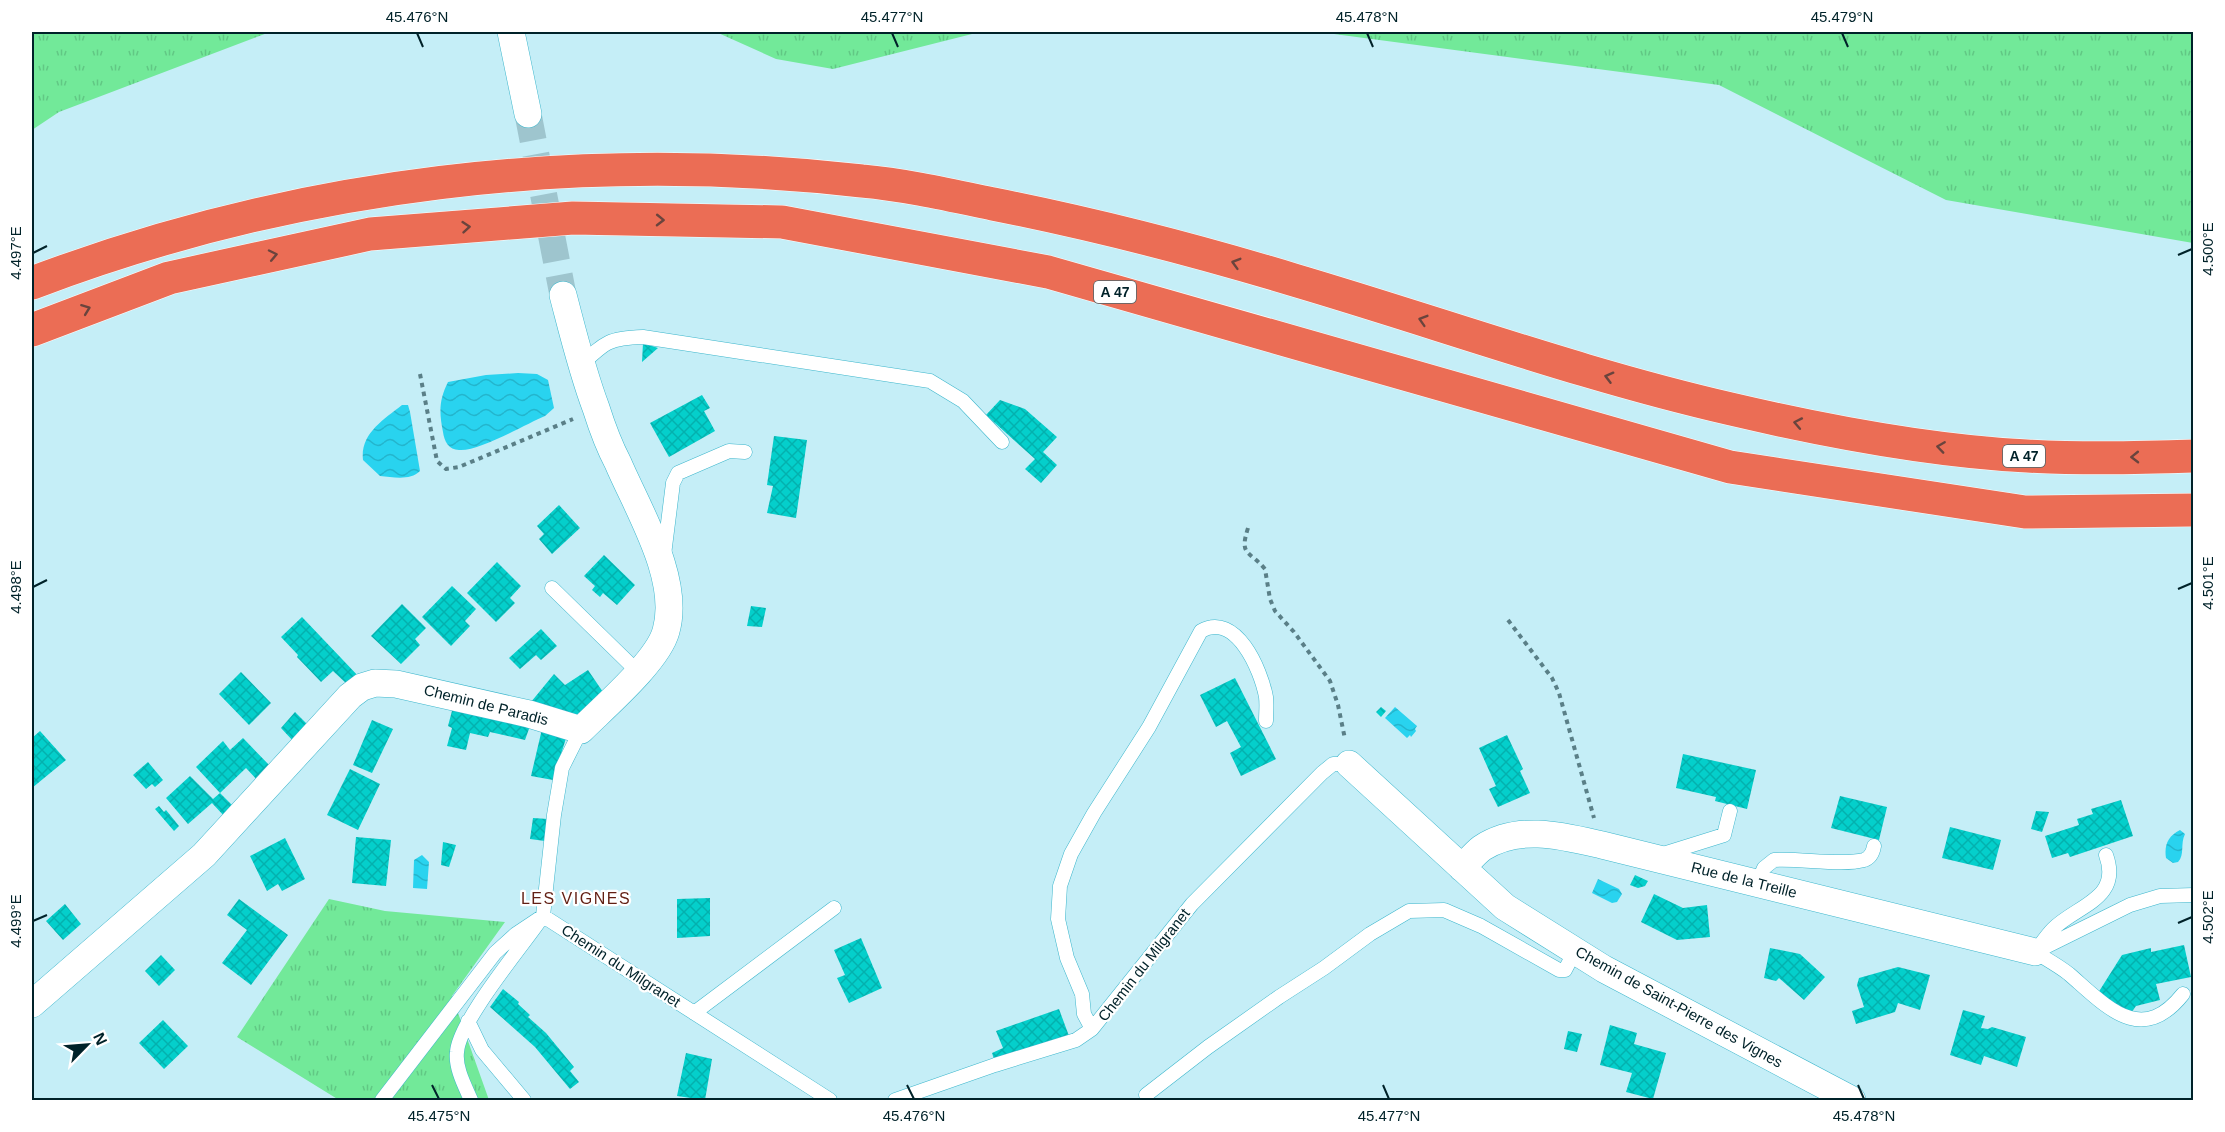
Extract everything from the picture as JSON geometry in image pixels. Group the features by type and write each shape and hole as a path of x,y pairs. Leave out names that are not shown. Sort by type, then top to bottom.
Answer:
{"highway":[{"name":"A 47","path":"32,283 153,241 186,232 262,212 378,190 476,178 568,172 683,168 780,173 868,181 1068,219 1293,279 1595,374 1754,414 1856,434 1948,448 2025,456 2091,458 2193,456"},
{"name":"A 47","path":"32,330 169,278 369,234 573,218 782,222 1048,272 1730,467 2025,512 2193,510"}],"street":[{"path":"511,32 528,114"},
{"path":"563,295 581,365 596,410 663,568 669,604 666,632 647,664 581,730"},
{"name":"Chemin de Paradis","path":"32,1004 204,855 325,720 362,687 375,684 396,684 529,714 581,730"},
{"name":"Chemin de Saint-Pierre des Vignes","path":"1350,764 1505,906 1604,969 1852,1101"},
{"name":"Rue de la Treille","path":"1462,868 1482,848 1509,836 1537,833 1602,845 2035,952"}],"lane":[{"path":"581,365 599,348 617,338 643,337 930,381 963,401 1002,442"},
{"path":"663,568 673,483 678,473 729,451 745,452"},
{"path":"552,588 638,672"},
{"path":"1092,1029 1084,1014 1082,994 1066,958 1058,919 1060,886 1071,854 1094,813 1149,727 1201,631 1211,626 1222,627 1249,650 1266,699 1266,721"},
{"path":"471,1101 460,1075 457,1052 468,1021 543,916 554,815 562,768 581,730"},
{"name":"Chemin du Milgranet","path":"895,1101 994,1065 1076,1040 1092,1029 1192,904 1322,773 1333,764 1350,764"},
{"path":"1652,857 1724,835 1730,811"},
{"path":"1757,884 1764,868 1774,860 1850,861 1865,859 1872,853 1874,846"},
{"path":"2035,952 2054,928 2094,900 2108,883 2110,866 2106,855"},
{"path":"2035,952 2130,905 2160,896 2193,895"},
{"path":"694,1013 834,908"},
{"path":"1146,1095 1279,996 1324,968 1370,934 1409,911 1444,910 1481,926 1559,970 1565,970 1575,951"},
{"path":"382,1101 495,953 516,934 543,916"},
{"name":"Chemin du Milgranet","path":"543,916 830,1101"},
{"path":"2035,952 2068,973 2115,1013 2135,1020 2156,1017 2173,1007 2183,994"},
{"path":"468,1021 482,1050 524,1101"}],"path":[{"path":"420,374 437,461 446,469 459,467 596,410"},
{"path":"1248,528 1243,543 1246,552 1265,569 1270,599 1275,611 1294,632 1330,681 1338,705 1350,764"},
{"path":"1508,620 1552,678 1559,693 1602,845"}],"green space":[{"path":"32,32 270,32 59,112 32,130"},
{"path":"716,32 980,32 833,69 776,59"},
{"path":"1319,32 2193,32 2193,243 1946,200 1719,85"},
{"path":"329,899 385,911 505,922 452,996 489,1100 339,1100 237,1037"}],"water":[{"path":"537,374 548,380 554,408 545,416 478,447 455,450 450,447 444,435 440,412 441,400 448,382 486,375"},
{"path":"402,405 408,405 410,412 420,471 406,477 380,476 363,460 365,443 374,428"},
{"path":"1395,707 1417,726 1411,737 1410,735 1407,738 1385,718"},
{"path":"2180,830 2185,834 2181,856 2178,862 2173,863 2166,858 2166,845 2172,835"},
{"path":"422,855 429,862 427,889 413,888 414,860"},
{"path":"1598,879 1619,889 1622,894 1617,902 1612,903 1592,893"}],"building":[{"path":"643,343 658,348 642,362"},
{"path":"702,395 710,408 704,411 715,431 669,457 650,423"},
{"path":"1000,400 1025,409 1057,437 1043,452 1057,465 1041,483 1025,469 1035,459 986,415"},
{"path":"774,436 807,440 796,518 767,513 773,486 767,485"},
{"path":"559,505 580,528 552,554 539,539 544,534 537,526"},
{"path":"604,555 635,585 617,605 603,593 600,597 592,590 595,586 584,576"},
{"path":"497,562 521,586 510,598 515,603 496,622 467,593"},
{"path":"452,586 476,609 465,621 470,626 451,646 422,617"},
{"path":"402,604 426,628 415,639 420,645 401,664 371,636"},
{"path":"751,606 766,608 762,627 747,626"},
{"path":"302,617 361,679 348,685 333,671 321,682 297,657 298,655 281,637"},
{"path":"541,629 557,646 541,660 536,655 520,669 509,658"},
{"path":"588,670 605,695 574,717 531,702 554,674 565,685"},
{"path":"241,672 271,703 249,725 219,694"},
{"path":"1235,678 1276,759 1241,776 1230,753 1241,747 1227,721 1216,727 1200,695"},
{"path":"453,707 530,726 525,740 490,732 488,737 470,733 466,750 447,746 452,728 448,726"},
{"path":"1381,707 1386,711 1381,717 1376,712"},
{"path":"295,712 309,726 294,742 281,728"},
{"path":"372,720 393,729 372,773 353,765"},
{"path":"542,729 567,735 553,780 531,776"},
{"path":"40,731 66,760 32,788 32,738"},
{"path":"1507,735 1523,769 1520,771 1530,793 1498,807 1489,789 1496,786 1479,748"},
{"path":"243,738 271,767 258,781 246,768 220,793 196,767 223,741 230,750"},
{"path":"1683,754 1756,770 1747,809 1715,801 1716,797 1676,788"},
{"path":"148,762 163,780 155,787 152,784 146,789 133,775"},
{"path":"350,769 380,784 358,830 327,815"},
{"path":"190,776 213,799 220,793 234,807 225,817 212,803 188,824 166,798"},
{"path":"1840,796 1887,807 1879,840 1831,828"},
{"path":"2121,800 2133,836 2070,857 2068,853 2052,858 2045,836 2079,825 2077,819 2093,814 2091,809"},
{"path":"159,806 164,812 166,810 179,826 174,831 155,809"},
{"path":"2036,811 2049,812 2042,832 2031,829"},
{"path":"533,818 548,819 545,841 530,839"},
{"path":"1950,827 2001,840 1993,870 1942,858"},
{"path":"356,837 391,840 386,886 352,883"},
{"path":"285,838 305,879 282,891 278,884 267,891 250,856"},
{"path":"443,842 456,845 449,867 441,865"},
{"path":"1635,875 1648,881 1645,886 1638,888 1630,885"},
{"path":"1654,894 1683,908 1707,905 1710,937 1677,940 1641,922"},
{"path":"710,898 710,936 677,938 677,899"},
{"path":"239,899 288,935 251,985 222,963 247,930 227,915"},
{"path":"65,904 81,924 63,940 46,921"},
{"path":"861,938 882,988 849,1003 837,978 845,975 834,950"},
{"path":"2184,945 2191,977 2156,984 2160,1000 2136,1006 2131,1013 2098,993 2122,955 2151,948 2151,952"},
{"path":"1770,948 1800,954 1825,977 1804,1000 1779,978 1776,981 1764,978"},
{"path":"161,955 175,970 159,986 145,971"},
{"path":"1898,967 1930,975 1920,1010 1898,1003 1895,1012 1856,1024 1852,1011 1864,1007 1857,985 1859,978"},
{"path":"503,989 519,1002 518,1004 530,1015 528,1017 546,1033 574,1067 570,1071 579,1082 570,1089 535,1047 490,1007"},
{"path":"1059,1009 1069,1036 995,1062 992,1053 1003,1048 996,1031"},
{"path":"1963,1010 1985,1016 1981,1028 1992,1027 2026,1037 2017,1067 1984,1056 1981,1065 1950,1055"},
{"path":"163,1020 188,1046 164,1069 139,1043"},
{"path":"1610,1025 1637,1033 1634,1044 1666,1053 1653,1099 1626,1092 1632,1073 1600,1065"},
{"path":"1568,1031 1582,1034 1577,1052 1564,1049"},
{"path":"686,1053 712,1059 705,1100 677,1096"}],"tunnel":[{"path":"528,114 563,295"}],"district":[{"name":"LES VIGNES","path":"576,898"}]}
